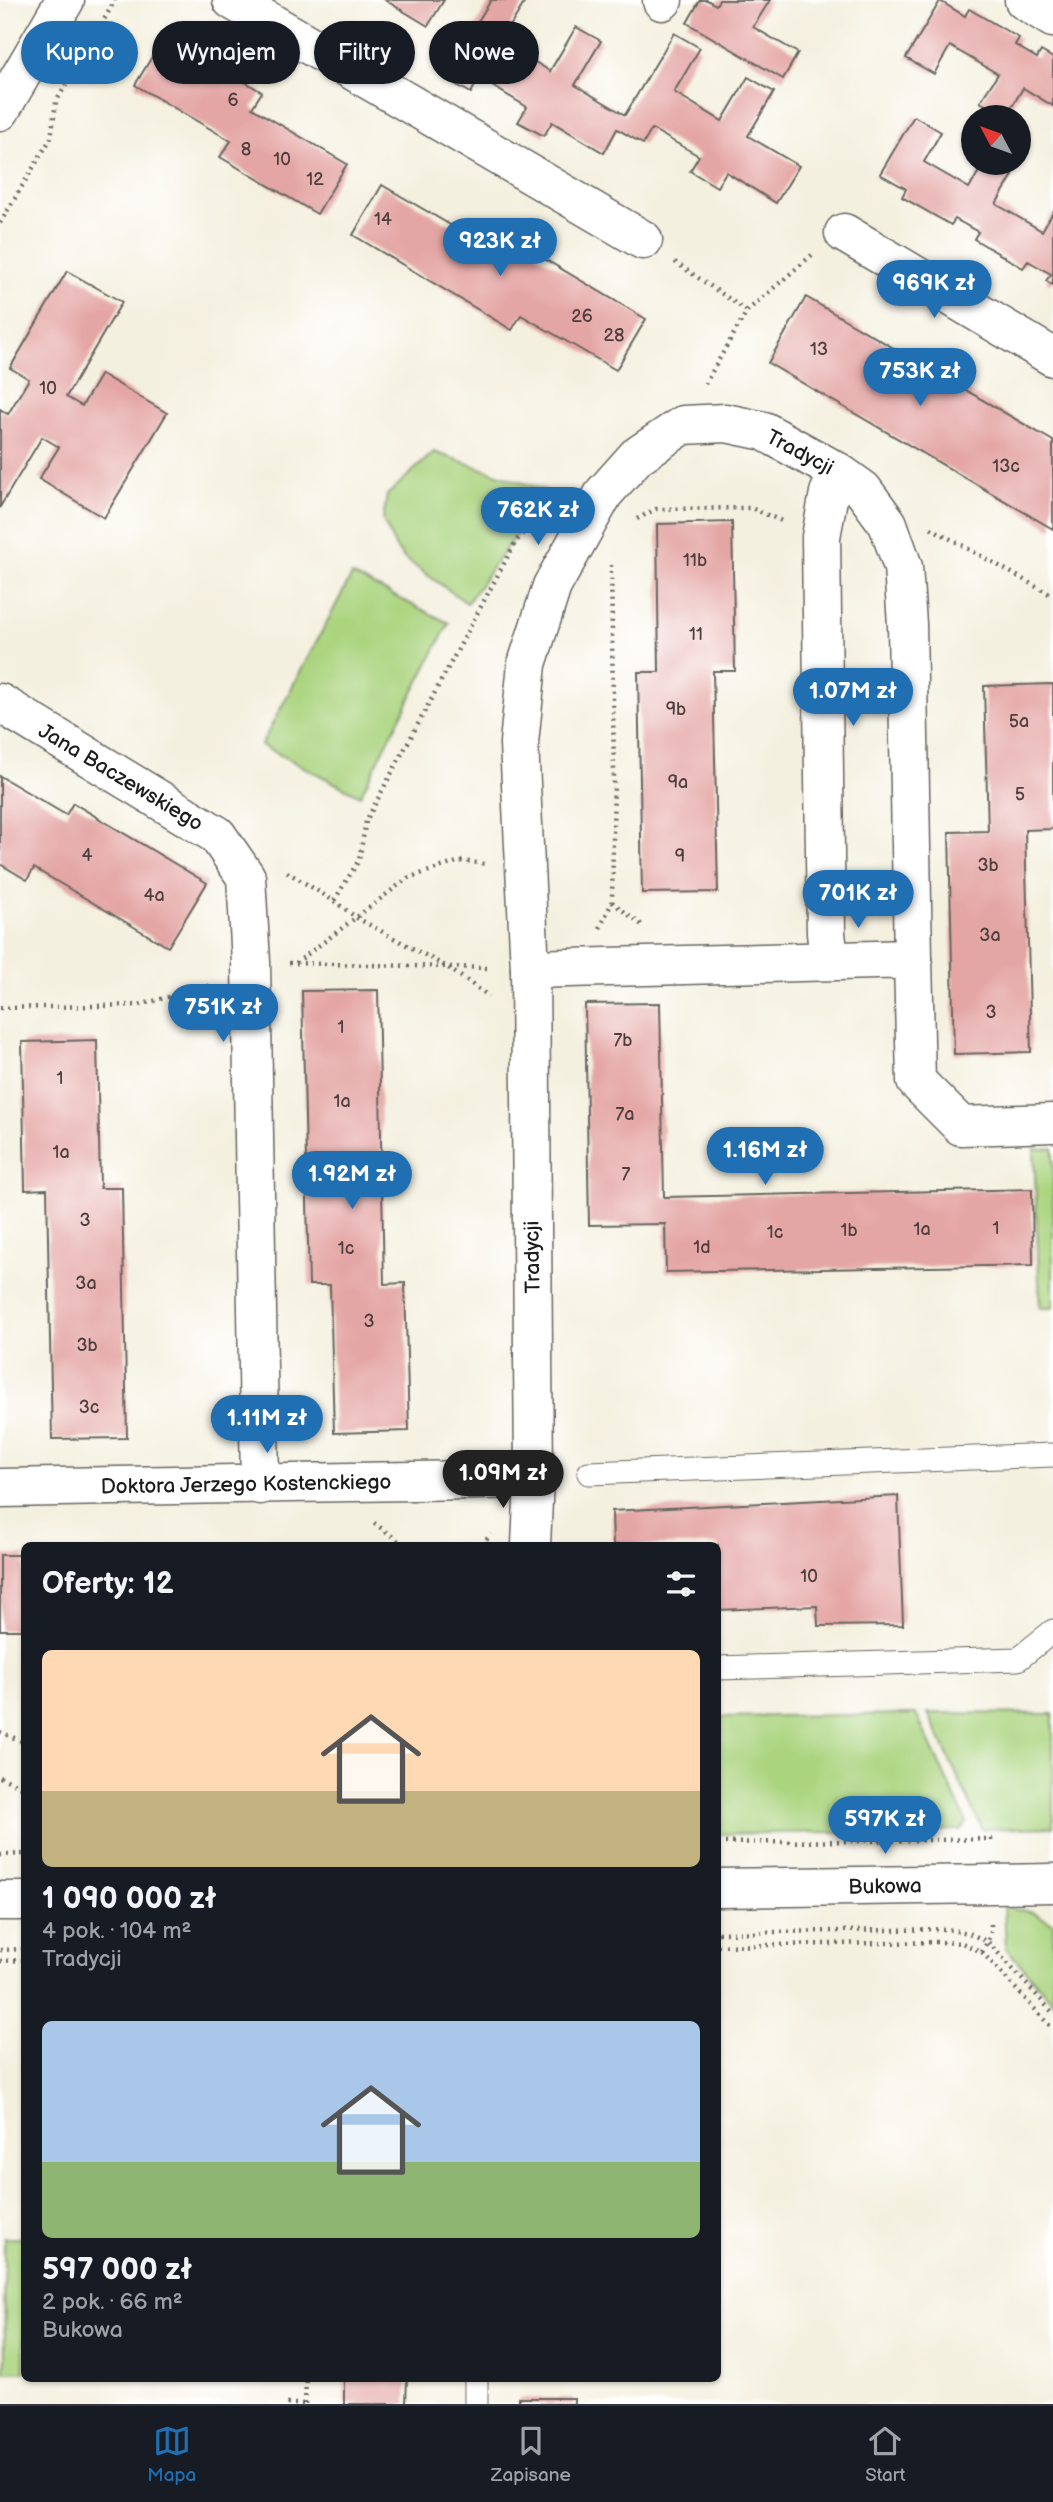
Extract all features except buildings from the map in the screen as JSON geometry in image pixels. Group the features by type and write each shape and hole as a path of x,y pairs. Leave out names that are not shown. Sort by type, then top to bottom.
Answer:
{"street":[{"path":"0,111 65,0"},
{"path":"232,0 643,240"},
{"path":"1024,0 1053,18"},
{"path":"844,233 1053,357"},
{"name":"Tradycji","path":"531,1542 534,1479 530,969 519,743 527,664 552,586 604,493 638,456 683,425 726,423 764,431 838,472 863,490 888,524 903,567 907,624 916,1082 961,1126 1053,1124"},
{"path":"828,960 821,537 829,493 838,472"},
{"name":"Jana Baczewskiego","path":"0,703 217,835 246,877 251,974 260,1485"},
{"path":"530,969 913,959"},
{"name":"Doktora Jerzego Kostenckiego","path":"0,1488 534,1479"},
{"name":"Bukowa","path":"721,1888 1053,1884"},
{"path":"0,1901 21,1900"}],"lane":[{"path":"589,1473 1053,1455"},
{"path":"721,1668 1018,1659 1053,1632"},
{"path":"476,2382 476,2404"}],"path":[{"path":"103,21 115,0"},
{"path":"0,223 51,138 56,102 67,84"},
{"path":"683,425 747,311 829,240 844,233"},
{"path":"643,240 747,311"},
{"path":"334,901 359,860 366,821 515,544 547,503"},
{"path":"629,523 656,509 751,508 821,537"},
{"path":"582,967 612,902 614,772 611,558 589,517"},
{"path":"922,523 1053,596"},
{"path":"231,856 268,861 357,918 447,967 530,1024"},
{"path":"295,963 408,878 460,862 525,868"},
{"path":"0,1009 139,1005 295,963 530,969"},
{"path":"0,1732 21,1741"},
{"path":"0,1777 21,1787"},
{"path":"721,1843 991,1839"},
{"path":"0,1855 21,1854"},
{"path":"721,1933 947,1928 969,1933 988,1942 1053,2013"},
{"path":"721,1946 940,1941 962,1943 982,1952 1053,2029"},
{"path":"0,1950 21,1949"},
{"path":"0,1961 21,1960"},
{"path":"287,2404 305,2404 306,2382"}],"green space":[{"path":"434,452 547,491 467,603 405,559 396,548 383,520 387,495"},
{"path":"352,575 449,623 360,796 261,745"},
{"path":"1053,1148 1053,1308 1040,1308 1034,1149"},
{"path":"928,1713 1053,1714 1053,1827 982,1829"},
{"path":"916,1714 967,1823 961,1830 721,1834 721,1717"},
{"path":"1004,1906 1034,1913 1053,1923 1053,2002 1006,1948"},
{"path":"4,2238 21,2238 21,2372 5,2372"}]}
